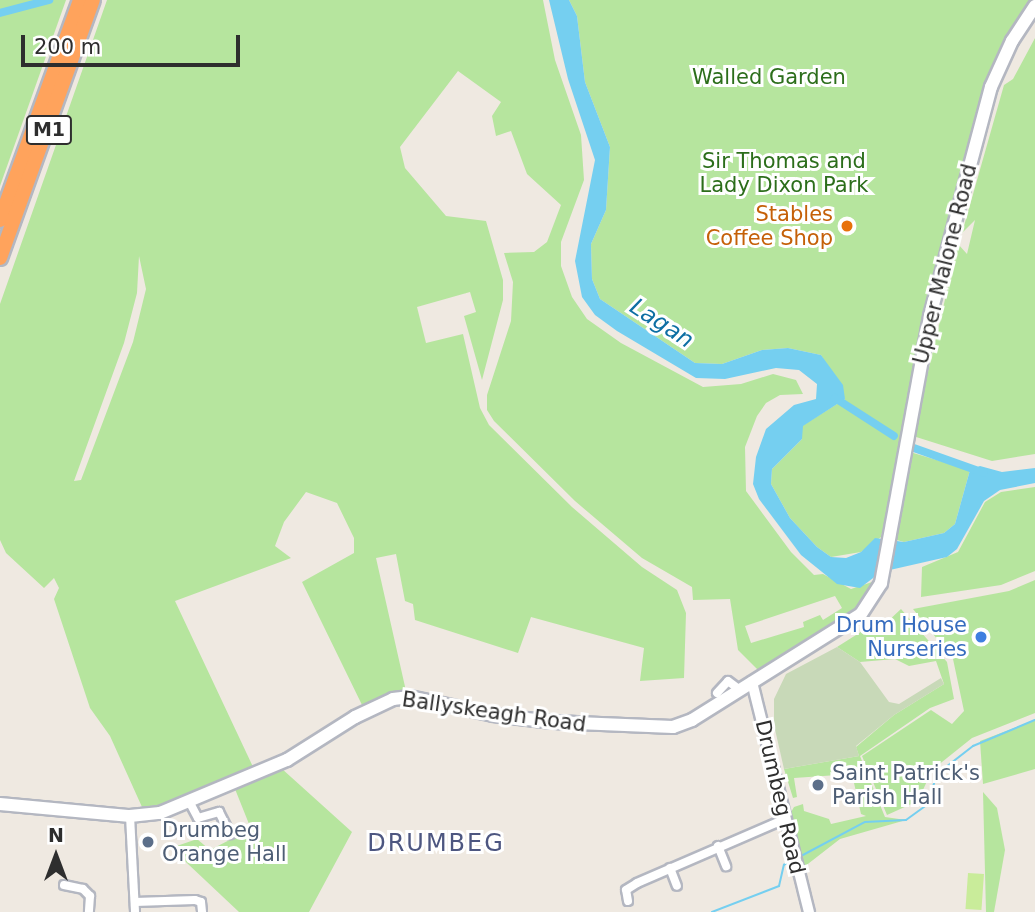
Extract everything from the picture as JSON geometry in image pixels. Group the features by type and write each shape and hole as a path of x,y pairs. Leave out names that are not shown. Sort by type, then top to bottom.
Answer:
{"highway":[{"name":"M1","path":"0,220 79,0"},
{"name":"M1","path":"0,258 93,0"}],"main road":[{"name":"Upper Malone Road","path":"752,682 861,614 881,583 887,533 930,316 991,87 1012,41 1035,6"},
{"name":"Ballyskeagh Road","path":"0,804 130,816 190,803 301,753 355,717 393,699 410,697 493,715 652,729 684,724 752,682"}],"street":[{"path":"717,693 728,681 740,690"},
{"name":"Drumbeg Road","path":"752,682 809,912"},
{"path":"190,803 198,818 219,812 230,834"},
{"path":"130,816 135,912"},
{"path":"628,901 626,890 718,846 785,819"},
{"path":"718,846 726,866"},
{"path":"670,868 677,886"},
{"path":"64,885 83,889 90,896 89,912"},
{"path":"135,902 195,900 201,902 202,912"}],"green space":[{"path":"0,0 66,0 0,186"},
{"path":"107,0 543,0 555,60 581,135 584,180 561,242 561,266 572,297 587,319 621,343 703,387 741,384 773,374 796,380 803,394 780,395 766,403 757,416 745,447 746,491 791,552 814,575 823,574 851,589 872,582 881,572 869,605 761,673 738,650 730,599 693,600 692,587 642,558 575,501 494,421 487,410 487,395 511,321 513,282 504,253 534,252 547,242 561,205 527,174 511,131 496,136 492,116 501,102 458,71 400,147 405,168 446,216 486,221 503,280 503,300 482,380 464,316 476,312 470,292 417,307 426,343 463,334 480,408 489,425 572,507 642,567 677,590 686,613 684,678 640,681 644,648 531,617 518,653 415,620 413,604 405,601 396,554 376,558 406,691 363,707 302,582 354,553 354,538 337,503 306,492 284,522 275,546 291,558 175,601 254,769 167,804 142,807 110,736 90,708 54,599 59,588 54,578 44,588 6,553 0,540 0,304","holes":["139,256 146,289 133,342 81,480 74,481 124,343 137,293","835,596 842,608 823,620 820,615 803,622 804,627 751,643 745,626"]},
{"name":"Sir Thomas and Lady Dixon Park","path":"569,0 1031,0 987,85 881,537 861,552 831,557 817,547 790,518 771,484 772,469 802,439 802,426 845,399 821,355 788,348 762,350 722,364 695,363 600,299 592,279 591,244 606,210 610,147 585,82 577,16"},
{"path":"1035,38 1035,454 992,461 913,436 958,244 967,254 975,220 962,233 1004,85 1013,79"},
{"path":"910,452 970,470 955,524 944,533 904,542 893,539"},
{"path":"1035,487 1035,571 1001,585 921,597 922,567 958,552 985,502 1001,492"},
{"name":"Drum House Nurseries","path":"1035,580 1035,713 972,738 932,770 918,801 887,815 862,756 931,710 952,724 964,711 953,659 913,609 1009,591"},
{"path":"901,609 947,662 954,699 930,708 860,756 885,817 906,820 840,839 804,867 790,814 794,807 803,804 804,811 829,819 831,824 866,816 861,814 852,774 794,778 797,797 793,798 784,769 859,756 856,747 894,715 944,684 936,661 909,666 895,659 860,662 837,647 875,623 886,623"},
{"path":"837,647 860,662 889,702 899,704 941,678 944,684 894,715 856,746 859,756 784,769 774,725 774,699 786,674"},
{"path":"1035,720 1035,769 983,784 980,741"},
{"path":"281,768 352,832 309,912 239,912 171,848 197,839 210,850 251,829 235,789"},
{"path":"983,792 997,808 1005,850 994,912 986,912"},
{"path":"968,873 984,874 981,910 965,909"}],"water":[{"path":"549,0 569,0 577,16 585,82 610,147 606,210 591,244 592,279 600,299 695,363 722,364 762,350 788,348 821,355 843,385 845,399 803,426 802,439 772,469 771,484 790,518 817,547 831,557 846,558 861,552 875,538 904,542 944,533 955,524 970,470 980,466 1002,472 1035,468 1035,483 1000,490 984,501 957,549 947,557 881,572 860,588 837,584 801,555 759,499 753,484 756,457 766,429 794,405 816,399 817,384 799,370 776,368 725,379 696,378 617,331 595,315 582,297 575,261 595,160 568,79"}],"waterway":[{"path":"0,13 49,0"},
{"path":"835,398 894,436"},
{"path":"911,447 984,473"},
{"path":"801,856 865,822 906,820 927,805 937,774 973,746 1035,720"},
{"path":"712,912 779,886 784,865 792,860"}],"place":[{"name":"Stables Coffee Shop","path":"847,226"},
{"name":"Drum House Nurseries","path":"981,637"},
{"name":"Saint Patrick's Parish Hall","path":"818,785"},
{"name":"Drumbeg Orange Hall","path":"148,842"}],"district":[{"name":"DRUMBEG","path":"436,844"}],"park label":[{"name":"Walled Garden","path":"769,77"}],"water label":[{"name":"Lagan","path":"662,323"}]}
